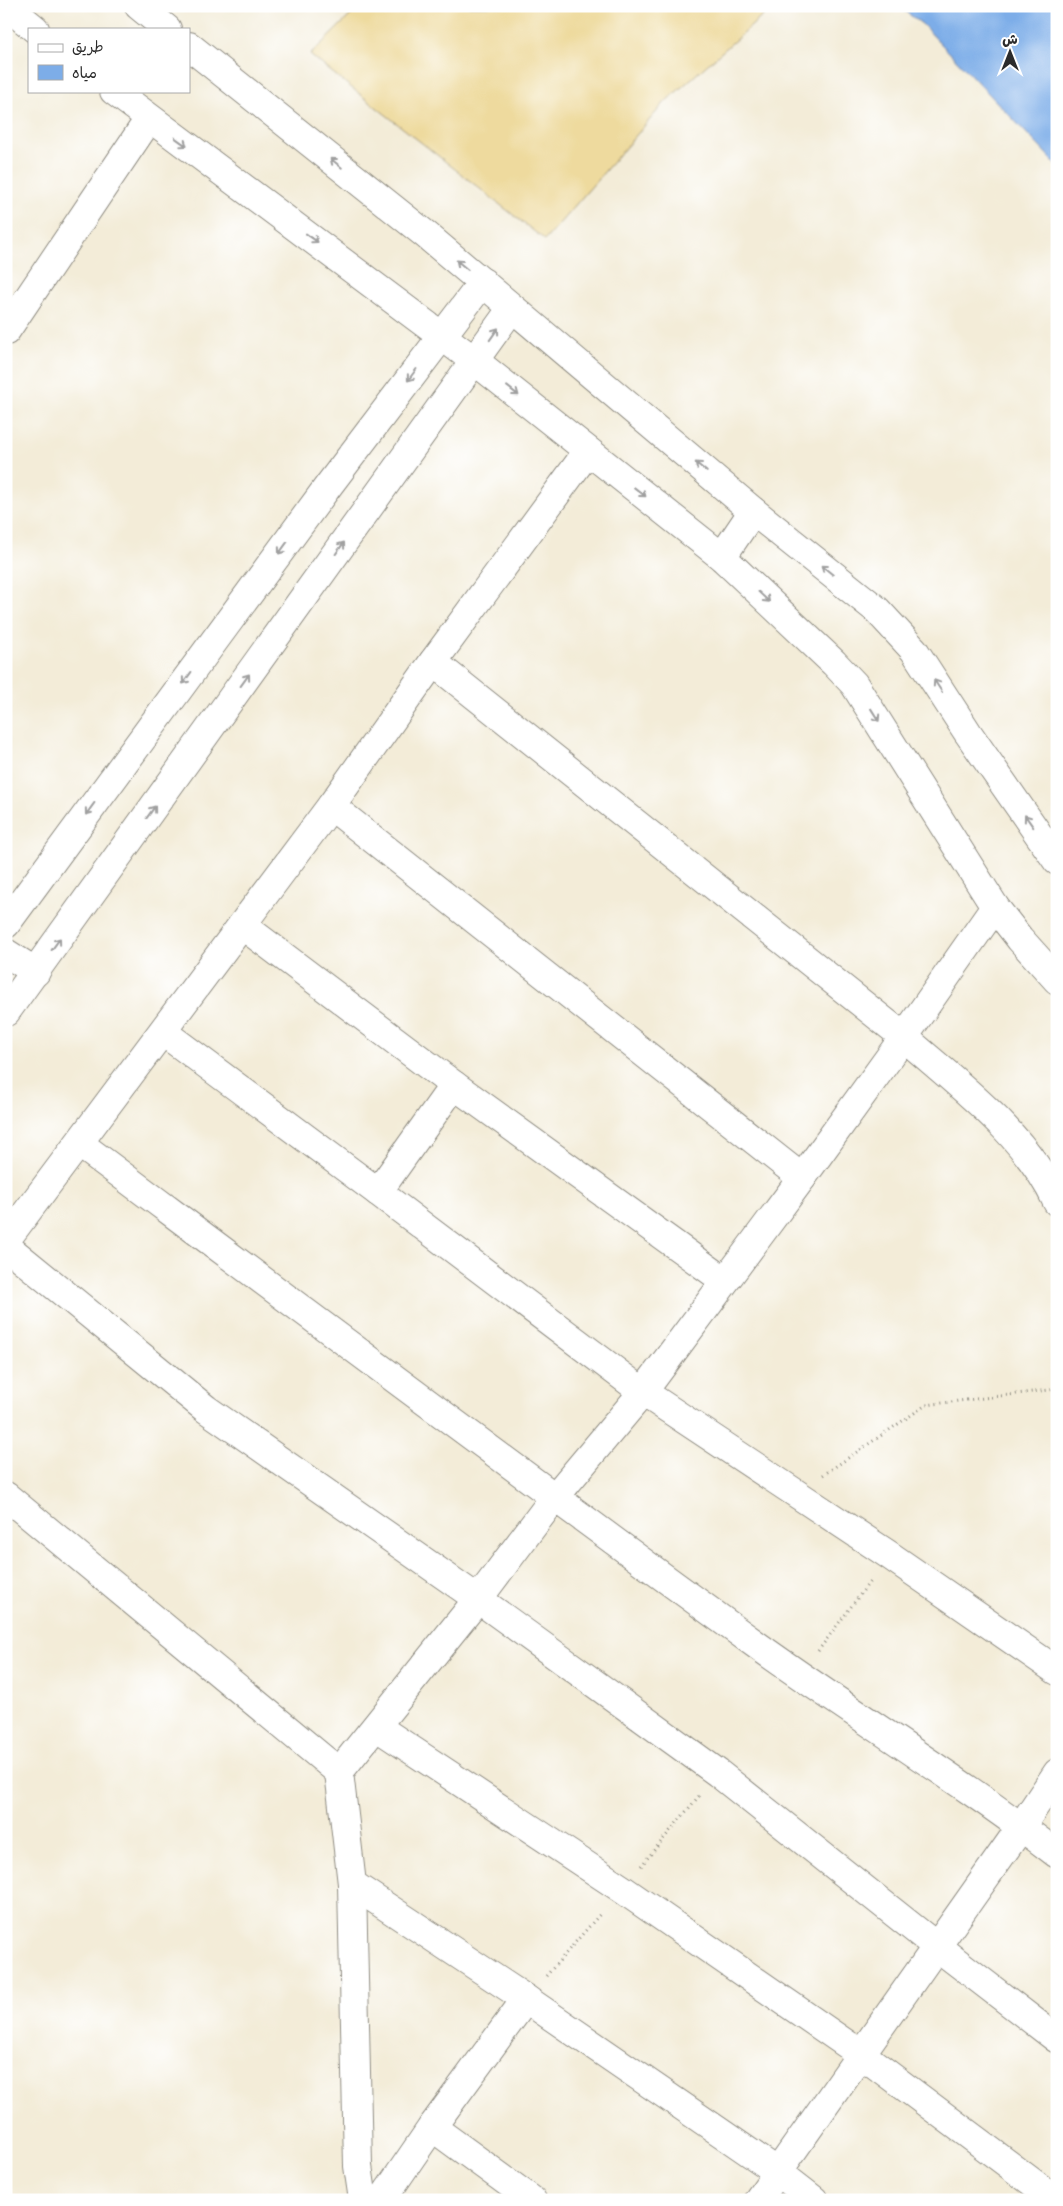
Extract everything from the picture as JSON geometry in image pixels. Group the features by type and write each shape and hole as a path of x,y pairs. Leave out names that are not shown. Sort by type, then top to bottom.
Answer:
{"street":[{"path":"7,6 34,28"},
{"path":"139,6 166,28"},
{"path":"190,47 483,282 753,511 877,610 914,650 968,733 1057,861"},
{"path":"115,92 475,361 722,557 854,684 995,906 1020,939 1057,980"},
{"path":"6,331 149,119"},
{"path":"6,924 441,336 483,282"},
{"path":"6,1012 512,308"},
{"path":"6,1240 80,1144 331,806 433,662 588,451"},
{"path":"722,557 753,511"},
{"path":"433,662 904,1037 997,1119 1046,1178 1057,1202"},
{"path":"331,806 802,1178"},
{"path":"340,1772 478,1599 554,1498 643,1392 802,1178 904,1037 995,906"},
{"path":"242,925 454,1085 725,1281"},
{"path":"6,953 36,972"},
{"path":"162,1032 643,1392 889,1555 1057,1671"},
{"path":"378,1192 454,1085"},
{"path":"80,1144 554,1498 800,1676 1021,1827 1057,1854"},
{"path":"6,1246 206,1409 478,1599 718,1773 936,1946 1057,2039"},
{"path":"6,1496 340,1772 352,1884 358,2166 363,2200"},
{"path":"378,1726 622,1889 861,2054 1056,2200"},
{"path":"758,2200 1057,1773"},
{"path":"352,1884 526,1999 778,2172 814,2200"},
{"path":"382,2200 432,2127 526,1999"},
{"path":"432,2127 532,2200"}],"path":[{"path":"796,1494 926,1405 1057,1389"},
{"path":"800,1676 889,1555"},
{"path":"526,1999 622,1889 718,1773"}],"sand":[{"path":"360,6 774,6 666,101 545,240 310,55"}],"water":[{"path":"898,6 1057,6 1057,165 922,24"}]}
